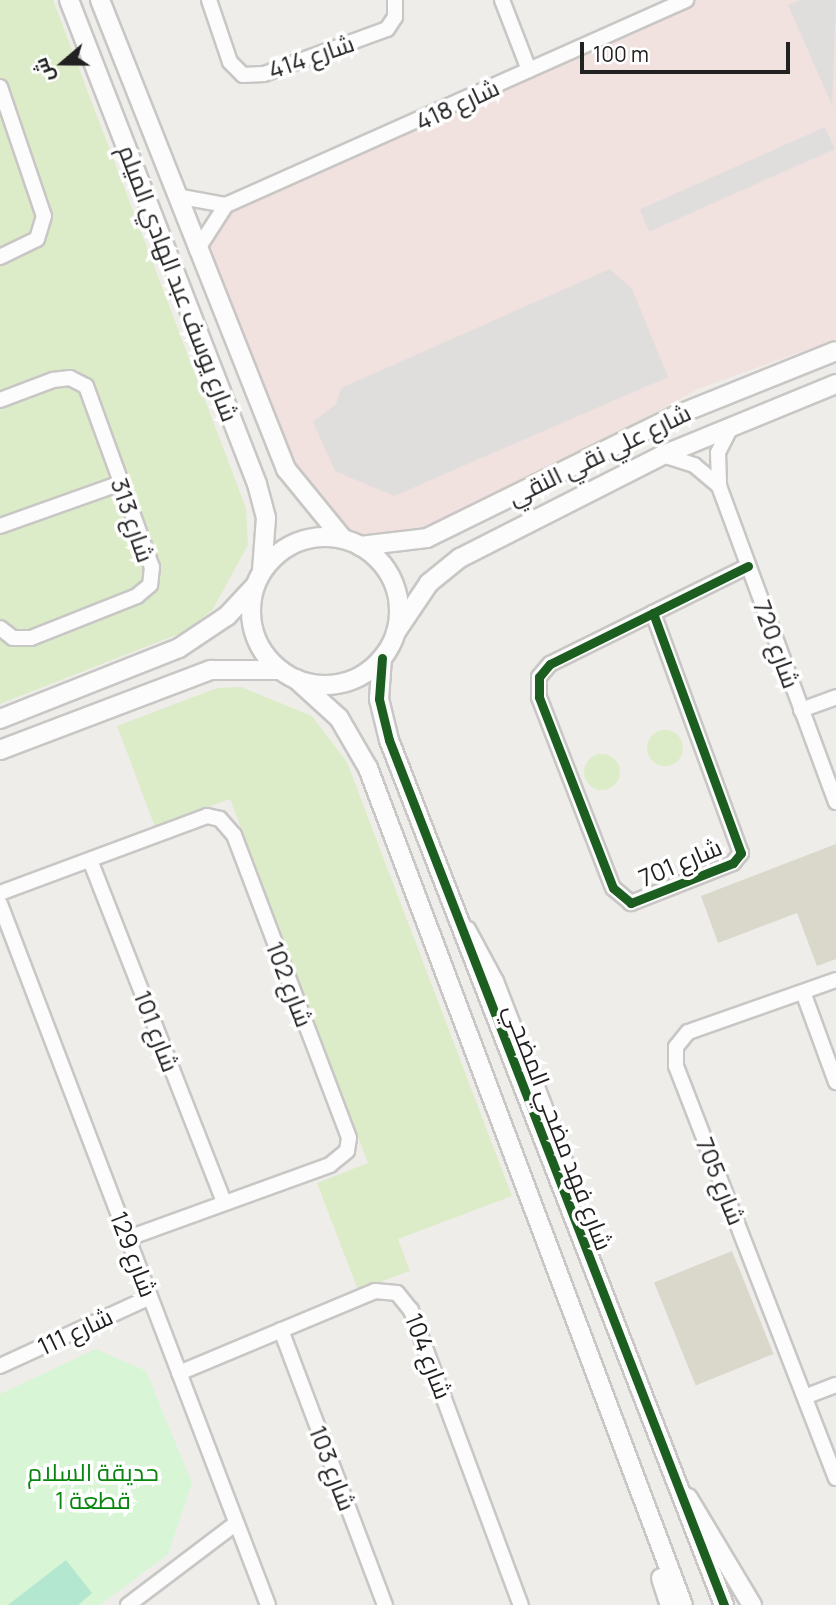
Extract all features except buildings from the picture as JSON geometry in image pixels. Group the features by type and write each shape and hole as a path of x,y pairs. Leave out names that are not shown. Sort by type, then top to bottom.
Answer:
{"street":[{"name":"شارع يوسف عبد الهادي الميلم","path":"69,0 257,484 266,517 262,570"},
{"name":"شارع يوسف عبد الهادي الميلم","path":"100,0 286,469 343,539"},
{"name":"شارع 414","path":"209,0 230,62 243,75 264,74 387,29 395,17 395,0"},
{"path":"502,0 529,70"},
{"name":"شارع 418","path":"226,205 686,0"},
{"path":"0,87 3,103 44,216 37,239 0,257"},
{"path":"176,196 226,205 197,250"},
{"name":"شارع علي نقي النقي","path":"360,546 416,542 677,415 836,351"},
{"name":"شارع 313","path":"0,400 53,380 70,378 86,386 152,567 150,585 137,596 31,638 13,638 0,628"},
{"name":"شارع علي نقي النقي","path":"396,632 444,569 513,530 733,423 836,384"},
{"name":"شارع 720","path":"733,423 718,453 719,486 836,802"},
{"path":"663,455 694,465 719,486"},
{"path":"0,526 121,483"},
{"path":"502,500 500,519 513,530"},
{"path":"0,719 131,667 203,634 254,586 262,570 307,538 343,539 360,546 393,582 396,632 382,658 352,680 296,679 280,670 226,667 0,750"},
{"name":"شارع 701","path":"653,613 741,853 733,863 631,903 613,888 537,684 550,664 653,613 748,566"},
{"path":"254,586 251,623 280,670"},
{"name":"شارع فهد مضحي المضحي","path":"382,658 381,713 410,795 724,1605"},
{"path":"131,667 141,681 141,696"},
{"name":"شارع فهد مضحي المضحي","path":"296,679 350,734 382,802 683,1605"},
{"path":"801,710 836,697"},
{"path":"382,802 393,792 410,795"},
{"name":"شارع 102","path":"0,893 207,816 220,819 234,835 349,1138 347,1151 330,1165 128,1238"},
{"name":"شارع 101","path":"90,860 224,1202"},
{"name":"شارع 129","path":"0,904 268,1605"},
{"name":"شارع 705","path":"836,980 688,1032 676,1047 676,1066 807,1396 836,1478"},
{"path":"803,992 836,1082"},
{"name":"شارع 104","path":"179,1373 375,1291 403,1297 521,1605"},
{"name":"شارع 111","path":"0,1366 150,1297"},
{"name":"شارع 103","path":"281,1330 386,1605"},
{"path":"807,1396 836,1385"},
{"path":"623,1440 670,1605"},
{"path":"676,1485 705,1519 734,1582 752,1605"},
{"path":"128,1605 235,1524"}],"shaded area":[{"path":"686,0 836,0 836,339 698,389 423,537 386,542 353,534 328,516 297,476 206,245 224,215"},
{"path":"800,0 836,0 832,105 788,5"},
{"path":"825,127 835,149 649,231 640,210"},
{"path":"610,269 632,289 668,377 394,496 335,471 313,422 336,404 341,388"},
{"path":"836,844 836,959 817,966 797,913 718,943 701,896"},
{"path":"732,1251 774,1354 696,1385 654,1282"}],"green space":[{"path":"0,0 53,0 246,508 248,545 213,609 186,631 0,704"},
{"path":"241,687 312,716 347,762 512,1196 398,1239 410,1271 358,1290 317,1183 368,1163 230,799 155,827 117,726 217,688"},
{"path":"665,730 678,735 683,748 678,761 665,766 652,761 647,748 652,735"},
{"path":"602,754 615,759 620,772 615,785 602,790 589,785 584,772 589,759"},
{"name":"حديقة السلام قطعة 1","path":"96,1349 146,1371 192,1483 168,1554 100,1605 0,1605 0,1394"},
{"path":"66,1560 92,1593 78,1605 8,1605"}],"cycle path":[{"path":"653,613 741,853 733,863 631,903 613,888 539,697 539,677 550,664 653,613 748,566"},
{"path":"382,658 379,699 389,740 724,1605"}]}
